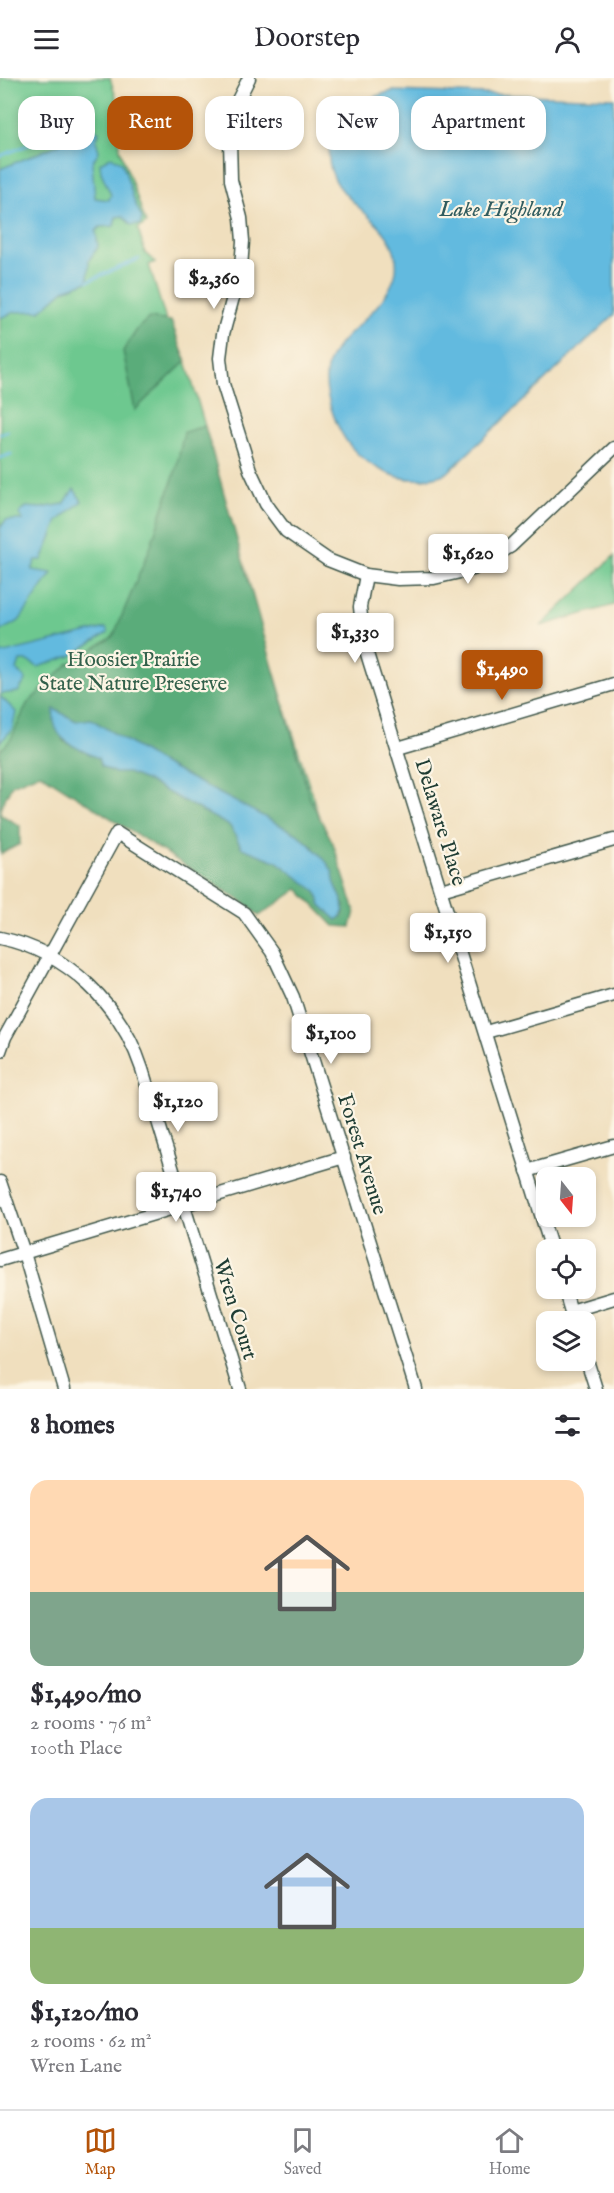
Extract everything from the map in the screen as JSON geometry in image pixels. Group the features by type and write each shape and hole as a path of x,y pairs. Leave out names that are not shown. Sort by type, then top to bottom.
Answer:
{"street":[{"path":"249,78 238,100 230,141 231,180 241,218 243,241 241,268 223,334 220,358 223,384 250,470 266,504 286,531 328,561 366,575 398,579 434,578 473,569 511,546 614,448"},
{"name":"Delaware Place","path":"366,575 360,607 364,644 549,1239"},
{"path":"398,748 614,684"},
{"name":"Forest Avenue","path":"50,956 117,833 238,909 254,925 276,959 293,997 416,1389"},
{"path":"441,891 614,840"},
{"name":"Wren Court","path":"0,938 30,946 50,956 84,980 110,1007 130,1039 142,1069 185,1205 240,1389"},
{"path":"0,1051 5,1037 50,956"},
{"path":"486,1032 614,995"},
{"path":"527,1171 614,1146"},
{"path":"0,1260 344,1157"},
{"path":"0,1182 24,1253 64,1389"},
{"path":"584,1311 614,1298"},
{"path":"590,1371 596,1389"}],"green space":[{"name":"Hoosier Prairie State Nature Preserve","path":"0,78 110,78 116,96 107,96 107,150 120,150 146,223 138,229 145,253 155,262 149,265 180,366 186,361 205,426 199,428 330,853 9,752 0,820"},
{"path":"149,318 171,321 186,361 135,410 123,351 138,328"},
{"path":"205,426 310,799 333,843 355,911 351,927 334,926 298,889 259,916 249,906 40,773 12,785 0,809 0,751 11,739 27,704 68,664 113,637 150,548 176,469 184,432","holes":["54,709 76,721 91,719 163,764 297,834 313,847 333,879 345,906 343,916 337,920 321,905 317,891 276,861 242,848 230,826 145,780 128,773 115,773 101,766 98,758 63,741"]},
{"path":"614,556 614,605 541,626"},
{"path":"0,814 20,826 20,844 1,854"}],"water":[{"name":"Lake Highland","path":"393,91 614,98 614,315 447,473 430,478 397,477 364,459 351,447 341,432 327,391 326,373 330,359 338,346 385,296 396,271 395,252 388,237 350,199 339,186 331,170 329,150 399,150 399,96 377,96"},
{"path":"95,129 99,132 96,141 99,151 92,163 95,198 109,200 111,195 101,172 100,163 111,157 122,162 142,218 140,225 131,225 123,216 116,217 114,226 100,227 96,231 98,247 89,260 88,281 64,290 40,311 15,312 0,318 0,169 45,150 95,150"},
{"path":"74,489 82,501 58,521 42,560 36,560 32,570 52,573 19,621 0,631 0,528 6,520 23,520 19,514 26,507 41,508 64,504"},
{"path":"106,628 108,633 71,656 38,667 28,661 20,661 17,670 26,680 18,692 0,694 0,654"},
{"path":"0,696 16,712 12,730 0,742"},
{"path":"54,709 76,721 91,719 163,764 297,834 331,868 344,908 341,916 337,920 321,905 316,891 276,861 242,848 230,826 145,780 128,773 115,773 101,766 98,758 66,741 56,728"}],"waterway":[{"path":"0,156 18,149"},
{"path":"88,281 139,259"},
{"path":"0,434 8,431"},
{"path":"0,458 11,454"}]}
